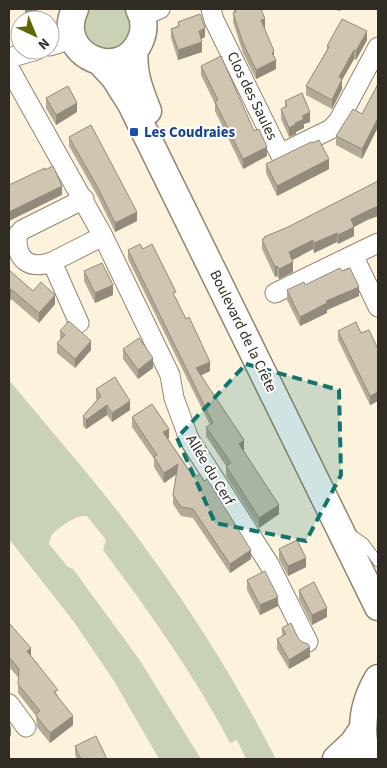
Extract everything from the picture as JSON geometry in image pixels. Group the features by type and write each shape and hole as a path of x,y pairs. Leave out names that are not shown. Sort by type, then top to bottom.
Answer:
{"main road":[{"name":"Boulevard de la Crête","path":"75,9 62,43 79,49 85,55 99,61 114,77 137,115 378,607"},
{"name":"Boulevard de la Crête","path":"147,11 142,33 135,49 134,61 137,78 148,110 192,205 248,315 354,536 378,581"},
{"path":"99,61 119,60 135,49"},
{"path":"368,759 362,730 366,703 378,678"},
{"path":"336,759 354,743 362,730"}],"street":[{"name":"Clos des Saules","path":"211,9 214,20 280,154 331,129 339,120 378,47"},
{"path":"9,68 21,60"},
{"name":"Allée du Cerf","path":"9,68 103,236 170,375 174,398 189,438 269,564 308,642"},
{"path":"84,199 22,230 17,236 19,254 26,262 34,266 43,265 103,236"},
{"path":"275,292 378,243"},
{"path":"353,255 378,307"},
{"path":"52,262 80,323"},
{"path":"9,704 26,727"}],"lane":[{"name":"Boulevard de la Crête","path":"354,536 364,543 378,562"}],"highlighted area":[{"path":"246,364 339,390 341,475 306,541 215,523 177,438"}],"green space":[{"path":"91,9 124,9 130,19 131,31 129,37 121,46 113,50 95,47 88,38 83,24"},
{"path":"9,380 116,509 167,578 201,628 276,759 246,759 237,740 230,743 186,668 103,550 106,540 87,516 78,517 54,533 49,544 68,567 73,569 139,659 201,759 159,759 114,681 74,622 9,539"}],"building":[{"path":"235,9 261,9 265,19 261,20 276,60 256,70 243,43 233,13 236,12"},
{"path":"200,14 205,28 199,31 202,42 178,50 171,29 179,26 178,22"},
{"path":"342,19 367,31 339,77 342,79 332,100 306,86 329,47 327,46"},
{"path":"221,56 254,131 259,129 267,147 243,159 215,102 218,100 201,66"},
{"path":"378,84 378,118 362,149 336,136 353,109 362,114"},
{"path":"68,86 77,103 56,115 46,98"},
{"path":"302,93 310,112 302,116 304,119 289,128 281,109 287,106 285,101"},
{"path":"91,125 137,212 115,223 98,188 69,137"},
{"path":"319,140 329,159 277,186 266,164"},
{"path":"53,166 62,186 9,212 9,185"},
{"path":"378,181 378,206 351,219 354,227 314,243 313,240 289,252 293,262 279,269 277,266 275,267 262,240 264,237 288,227"},
{"path":"140,244 143,249 152,244 176,292 173,293 186,319 189,317 210,362 196,368 244,440 239,444 279,505 259,518 226,466 231,463 206,427 213,423 128,250"},
{"path":"102,263 113,285 95,293 84,271"},
{"path":"340,268 342,271 350,268 359,287 326,301 327,303 300,317 287,290 304,282 305,285"},
{"path":"9,270 33,291 41,282 55,295 39,313 11,289 9,293"},
{"path":"69,321 91,341 75,359 57,343 65,335 60,331"},
{"path":"356,322 361,333 369,330 378,349 378,392 370,396 338,331"},
{"path":"139,338 153,358 138,370 123,349"},
{"path":"115,377 130,401 112,413 107,405 86,420 83,416 101,396 96,389"},
{"path":"152,404 169,429 163,432 194,478 200,474 204,481 207,479 251,550 230,564 193,509 181,507 173,495 178,464 164,473 154,457 157,455 132,417"},
{"path":"297,540 306,558 288,566 279,549"},
{"path":"265,571 278,597 260,605 247,580"},
{"path":"314,582 327,608 312,615 299,590"},
{"path":"9,623 31,648 27,651 58,690 54,692 73,716 50,733 37,717 36,714 40,711 18,684 19,669 9,657"},
{"path":"291,623 298,638 310,647 289,660 277,639 286,634 282,628"},
{"path":"96,736 107,759 81,759 75,746"}],"place":[{"name":"Les Coudraies","path":"134,132"}]}
